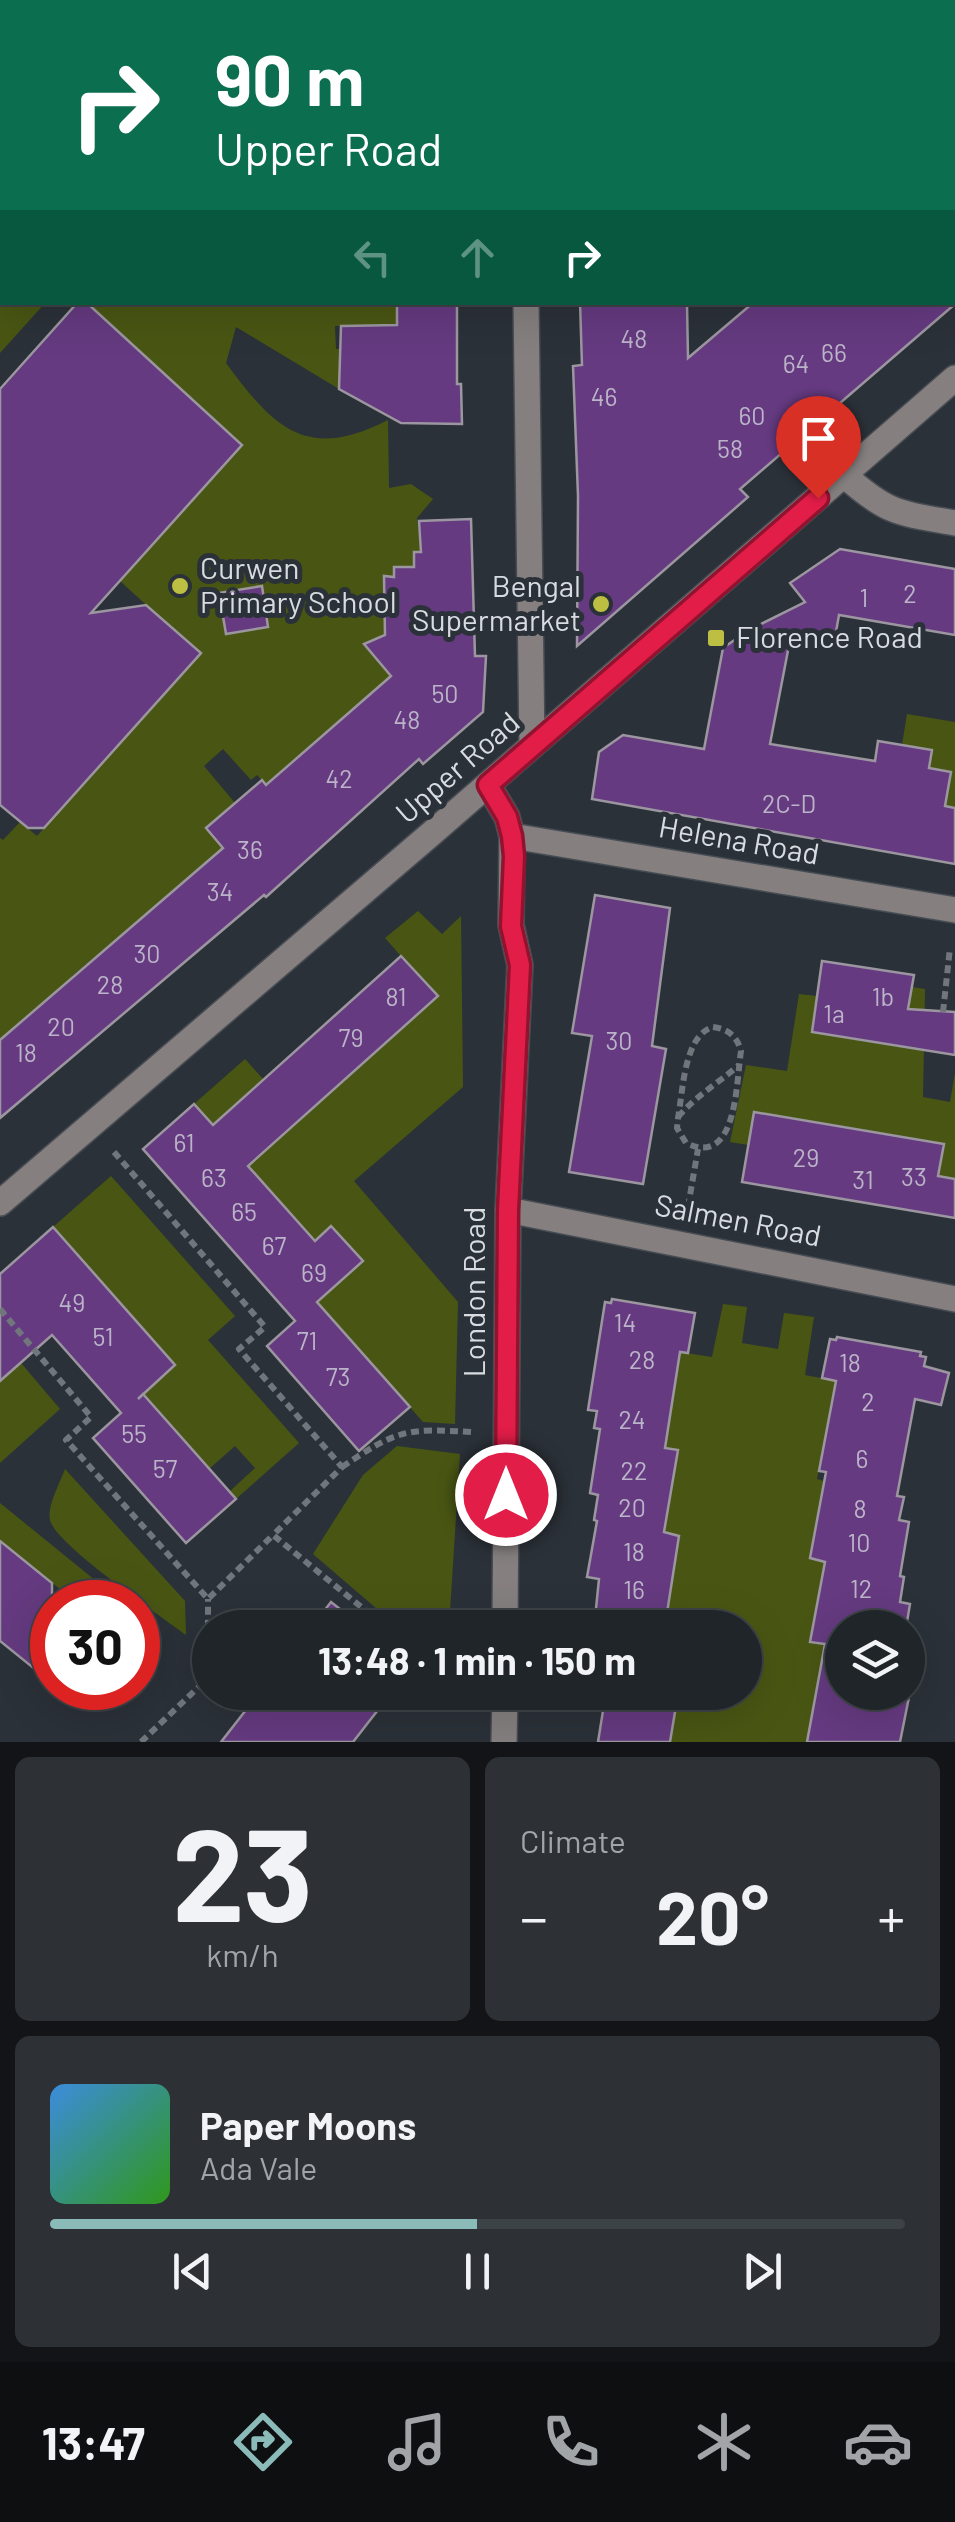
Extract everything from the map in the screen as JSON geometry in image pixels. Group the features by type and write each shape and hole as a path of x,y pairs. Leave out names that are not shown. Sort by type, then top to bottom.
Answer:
{"street":[{"path":"526,305 532,746"},
{"name":"Upper Road","path":"0,1204 955,378"},
{"path":"844,475 878,505 901,514 955,523"},
{"name":"London Road","path":"488,785 507,817 512,836 511,926 520,965 508,1210 505,1610"},
{"name":"Helena Road","path":"512,836 955,910"},
{"name":"Salmen Road","path":"508,1210 955,1299"},
{"path":"504,1742 505,1710"}],"path":[{"path":"943,1012 951,943"},
{"path":"729,1031 735,1024"},
{"path":"704,1030 729,1031 739,1043 739,1065 724,1137 712,1148 698,1149 686,1143 680,1136 678,1118 693,1040 704,1030"},
{"path":"678,1118 700,1092 715,1086 739,1065"},
{"path":"90,1125 265,1327 239,1349 342,1467"},
{"path":"681,1242 698,1149"},
{"path":"0,1309 91,1417 66,1440 208,1599 208,1678 141,1742"},
{"path":"208,1599 342,1467 381,1441 416,1429 507,1435"},
{"path":"272,1535 365,1610"}],"green space":[{"path":"0,305 43,305 0,353"},
{"path":"88,305 397,305 397,325 335,326 336,349 340,349 339,389 236,327 226,363 260,405 294,432 313,438 335,438 388,420 389,488 411,484 433,499 417,518 421,552 414,552 414,567 395,567 394,577 385,576 417,621 364,645 391,676 296,768 290,763 266,785 257,775 251,780 223,749 204,766 235,803 244,872 218,853 72,976 93,1002 0,1041 0,838 3,840 20,822 37,836 200,654 120,581 242,445"},
{"path":"907,714 955,722 955,808 945,806 951,772 929,768 932,750 902,745"},
{"path":"418,911 442,934 461,916 463,1087 354,1181 458,1302 455,1424 423,1422 317,1302 363,1260 332,1226 315,1241 194,1104 245,1059 300,1120 437,997 385,938"},
{"path":"912,987 925,989 923,1097 950,1102 955,1073 955,1180 926,1175 931,1142 754,1112 748,1145 730,1142 746,1065 787,1071 799,994 817,996 812,1032 909,1010"},
{"path":"111,1176 235,1316 208,1340 299,1443 236,1499 229,1492 255,1468 235,1446 209,1469 143,1394 175,1364 53,1227"},
{"path":"723,1304 747,1307 742,1343 778,1349 784,1313 814,1317 805,1375 836,1381 817,1479 824,1481 810,1558 825,1562 810,1641 825,1644 822,1742 670,1742 675,1710 762,1710 762,1610 667,1610 679,1536 664,1532 678,1451 664,1448 680,1352 712,1357"},
{"path":"21,1363 60,1409 0,1463 0,1381"},
{"path":"397,1446 460,1454 450,1610 378,1610 313,1554 363,1475"},
{"path":"65,1469 185,1601 186,1635 160,1616 160,1580 112,1580 70,1546 50,1520 54,1495"},
{"path":"0,1503 95,1580 49,1580 0,1541"}],"building":[{"path":"75,305 89,305 242,445 91,613 146,605 201,653 44,828 28,828 0,805 0,389"},
{"path":"397,305 457,305 457,384 461,384 462,424 401,423 339,389 341,326 397,325"},
{"path":"580,305 687,305 688,358 750,305 954,305 740,489 748,497 577,646 578,496 573,366 582,365"},
{"path":"471,519 475,656 486,656 483,712 423,764 419,759 266,897 0,1118 0,1040 223,848 206,828 262,780 266,785 391,676 364,644 385,635 384,576 394,577 394,567 414,567 414,552 421,552 419,521"},
{"path":"840,549 955,569 955,635 839,615 834,643 791,635 770,744 875,761 878,741 932,750 929,768 951,772 945,806 955,808 955,864 592,799 599,752 623,735 704,749 723,648 805,602 790,583"},
{"path":"262,586 268,627 226,634 219,593"},
{"path":"595,895 670,908 652,1046 666,1049 643,1184 569,1172 592,1036 572,1033"},
{"path":"401,956 438,996 248,1166 315,1241 331,1226 363,1261 317,1302 410,1407 359,1451 267,1346 295,1321 143,1149 194,1104 213,1125"},
{"path":"822,961 914,975 908,1009 955,1012 955,1055 812,1032"},
{"path":"754,1112 944,1144 938,1176 955,1179 955,1218 742,1182"},
{"path":"53,1227 175,1365 143,1394 236,1499 186,1543 93,1438 121,1413 52,1335 0,1381 0,1274"},
{"path":"612,1299 695,1313 688,1353 680,1352 665,1448 678,1450 664,1532 679,1536 667,1610 596,1610 599,1579 587,1577 597,1521 594,1520 598,1495 590,1493 600,1429 594,1428 597,1411 588,1410 605,1302 611,1303"},
{"path":"837,1337 921,1352 920,1356 926,1357 924,1366 949,1373 941,1405 915,1399 897,1496 904,1497 899,1520 909,1522 900,1602 910,1604 909,1610 825,1610 825,1644 810,1642 825,1562 810,1558 826,1472 819,1471 836,1381 822,1378 830,1339"},
{"path":"0,1541 48,1580 30,1580 30,1665 0,1641"},
{"path":"331,1602 341,1610 325,1610"},
{"path":"825,1644 825,1710 906,1710 900,1742 807,1742"},
{"path":"246,1710 378,1710 353,1742 221,1742"},
{"path":"603,1710 675,1710 670,1742 598,1742"}],"place":[{"name":"Curwen Primary School","path":"180,586"},
{"name":"Bengal Supermarket","path":"601,604"},
{"name":"Florence Road","path":"716,638"}],"route":[{"path":"506,1495 508,1210 520,965 511,926 512,836 507,817 488,785 818,498"}]}
